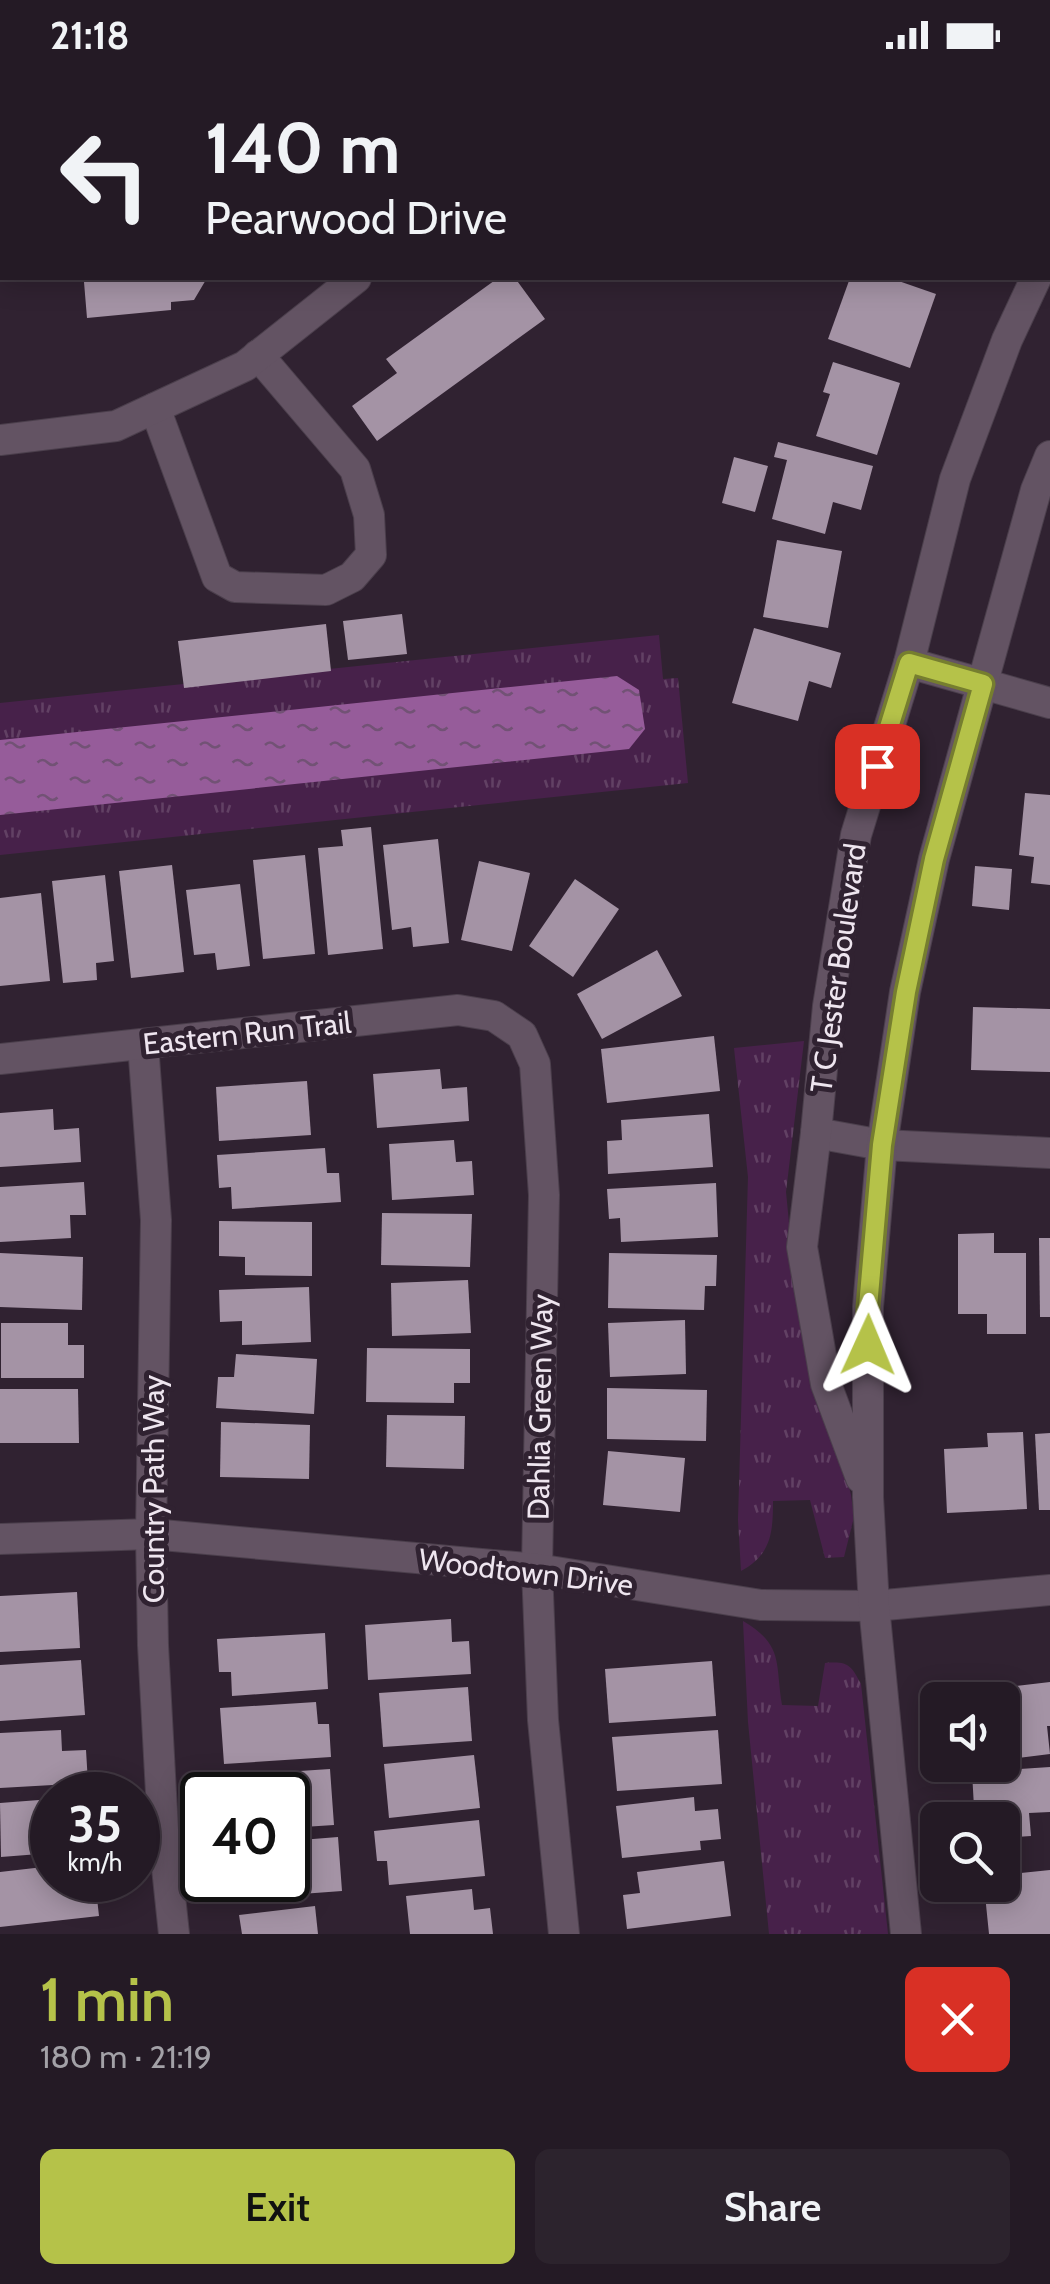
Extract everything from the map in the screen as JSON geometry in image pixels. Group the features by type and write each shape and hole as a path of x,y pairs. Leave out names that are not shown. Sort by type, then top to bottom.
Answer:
{"street":[{"path":"0,440 116,426 245,366 353,280"},
{"name":"T C Jester Boulevard","path":"868,1497 826,1384 802,1248 828,1006 856,835 909,663 955,479 1007,340 1035,280"},
{"path":"155,408 217,578 235,587 326,590 352,577 371,555 369,515 355,469 258,355"},
{"name":"T C Jester Boulevard","path":"906,1934 874,1606 868,1497 868,1307 882,1145 906,992 930,878 1036,490 1050,456"},
{"path":"909,663 1050,703"},
{"name":"Eastern Run Trail","path":"0,1059 458,1010 494,1016"},
{"name":"Dahlia Green Way","path":"494,1016 522,1035 536,1064 544,1194 536,1568 543,1720 564,1934"},
{"name":"Country Path Way","path":"143,1044 156,1220 151,1534 154,1646 163,1830 174,1934"},
{"path":"816,1133 882,1145 1050,1153"},
{"name":"Woodtown Drive","path":"0,1539 151,1534 536,1568 761,1605 874,1606 1050,1590"}],"green space":[{"path":"659,635 663,679 678,678 688,783 0,855 0,703"},
{"path":"804,1041 786,1192 792,1254 854,1517 844,1557 825,1558 810,1500 773,1501 768,1542 759,1558 741,1571 738,1520 748,1177 734,1048"},
{"path":"743,1621 772,1647 782,1705 818,1706 825,1663 848,1666 861,1684 888,1934 769,1934 748,1722"}],"water":[{"path":"617,676 639,690 645,729 629,749 0,815 0,740"}],"building":[{"path":"80,280 206,280 194,300 171,302 171,310 87,318 84,282"},
{"path":"495,280 516,280 545,319 377,441 352,406 397,373 386,359"},
{"path":"849,280 896,280 936,294 910,368 828,339"},
{"path":"833,362 900,383 877,455 816,436 830,394 823,392"},
{"path":"778,442 873,466 861,510 833,502 825,534 772,519 787,460 774,457"},
{"path":"734,457 768,466 755,512 722,503"},
{"path":"777,540 842,551 828,628 763,617"},
{"path":"402,614 407,654 348,660 343,621"},
{"path":"326,624 331,671 184,688 178,641"},
{"path":"754,628 841,653 831,688 809,681 798,721 732,703"},
{"path":"1025,793 1050,795 1050,885 1031,883 1034,857 1019,855"},
{"path":"371,827 383,949 328,955 318,848 343,846 341,830"},
{"path":"438,839 449,943 413,947 411,927 392,930 383,845"},
{"path":"305,855 315,954 263,959 253,860"},
{"path":"479,861 530,873 512,951 461,940"},
{"path":"172,865 184,972 131,978 119,871"},
{"path":"975,866 1012,869 1009,910 972,906"},
{"path":"105,875 114,961 96,963 97,980 63,983 52,881"},
{"path":"575,879 619,909 573,977 529,946"},
{"path":"240,884 250,966 217,970 215,953 194,955 186,890"},
{"path":"41,893 50,981 0,986 0,898"},
{"path":"657,950 682,996 602,1039 577,994"},
{"path":"973,1007 1050,1009 1050,1072 971,1070"},
{"path":"714,1036 720,1091 607,1103 601,1049"},
{"path":"440,1069 442,1089 467,1087 469,1121 377,1128 373,1074"},
{"path":"307,1081 311,1135 219,1141 216,1087"},
{"path":"53,1109 54,1130 79,1128 81,1162 0,1167 0,1113"},
{"path":"709,1114 713,1167 608,1174 607,1141 622,1140 621,1120"},
{"path":"454,1140 456,1162 472,1161 474,1195 392,1200 389,1144"},
{"path":"325,1148 327,1173 339,1173 341,1202 232,1209 231,1187 219,1188 217,1155"},
{"path":"84,1182 86,1215 70,1215 71,1238 0,1242 0,1187"},
{"path":"716,1183 718,1237 621,1242 620,1218 609,1219 607,1189"},
{"path":"382,1213 472,1214 470,1267 381,1265"},
{"path":"219,1221 312,1222 312,1276 245,1275 245,1257 219,1256"},
{"path":"994,1233 994,1253 1026,1253 1026,1334 987,1334 987,1314 958,1314 958,1234"},
{"path":"1039,1238 1050,1238 1050,1317 1040,1317"},
{"path":"0,1253 83,1257 82,1310 0,1307"},
{"path":"609,1253 717,1255 716,1286 705,1286 704,1310 608,1308"},
{"path":"468,1280 471,1333 392,1336 391,1283"},
{"path":"309,1287 311,1342 242,1345 242,1321 220,1322 219,1290"},
{"path":"685,1320 686,1374 610,1377 608,1323"},
{"path":"1,1323 68,1323 68,1345 84,1345 84,1378 1,1378"},
{"path":"367,1348 470,1349 470,1383 454,1383 454,1403 366,1402"},
{"path":"236,1354 317,1359 314,1414 216,1408 218,1377 234,1377"},
{"path":"607,1388 707,1390 706,1441 607,1439"},
{"path":"0,1389 78,1389 79,1443 0,1443"},
{"path":"387,1415 465,1416 464,1469 386,1467"},
{"path":"221,1422 310,1425 309,1479 220,1477"},
{"path":"1023,1432 1027,1509 947,1513 944,1449 988,1447 987,1433"},
{"path":"1050,1433 1050,1510 1039,1510 1035,1434"},
{"path":"608,1451 685,1458 680,1512 603,1505"},
{"path":"77,1592 80,1648 0,1652 0,1596"},
{"path":"451,1619 452,1642 469,1641 471,1674 368,1680 365,1625"},
{"path":"325,1633 328,1689 232,1696 231,1672 219,1672 217,1639"},
{"path":"81,1660 85,1715 0,1721 0,1665"},
{"path":"712,1661 716,1716 609,1723 605,1669"},
{"path":"1050,1682 1050,1754 1020,1758 1020,1685"},
{"path":"468,1687 472,1741 383,1747 379,1693"},
{"path":"316,1702 318,1724 329,1724 331,1757 224,1764 220,1708"},
{"path":"61,1730 62,1751 86,1750 87,1772 30,1772 30,1786 0,1788 0,1733"},
{"path":"718,1730 722,1784 617,1791 612,1737"},
{"path":"474,1755 480,1808 389,1818 384,1764"},
{"path":"1050,1767 1050,1812 1029,1813 1031,1836 1020,1837 1020,1802 974,1802 973,1782 1020,1782 1020,1769"},
{"path":"330,1769 334,1825 310,1827 310,1772 286,1772"},
{"path":"694,1797 695,1811 718,1809 721,1839 700,1841 701,1850 622,1858 616,1806"},
{"path":"30,1801 30,1855 1,1857 0,1803"},
{"path":"479,1820 485,1876 389,1885 387,1861 377,1861 374,1831"},
{"path":"338,1837 342,1891 310,1893 310,1839"},
{"path":"724,1861 731,1916 627,1929 623,1895 640,1893 637,1872"},
{"path":"30,1869 30,1902 97,1902 99,1916 0,1927 0,1872"},
{"path":"1050,1870 1050,1934 989,1934 986,1902 1020,1902 1020,1873"},
{"path":"472,1889 474,1910 490,1908 493,1934 410,1934 406,1896"},
{"path":"315,1906 318,1934 242,1934 239,1915"}],"route":[{"path":"868,1345 882,1145 906,992 934,859 983,684 909,663 877,766"}]}
